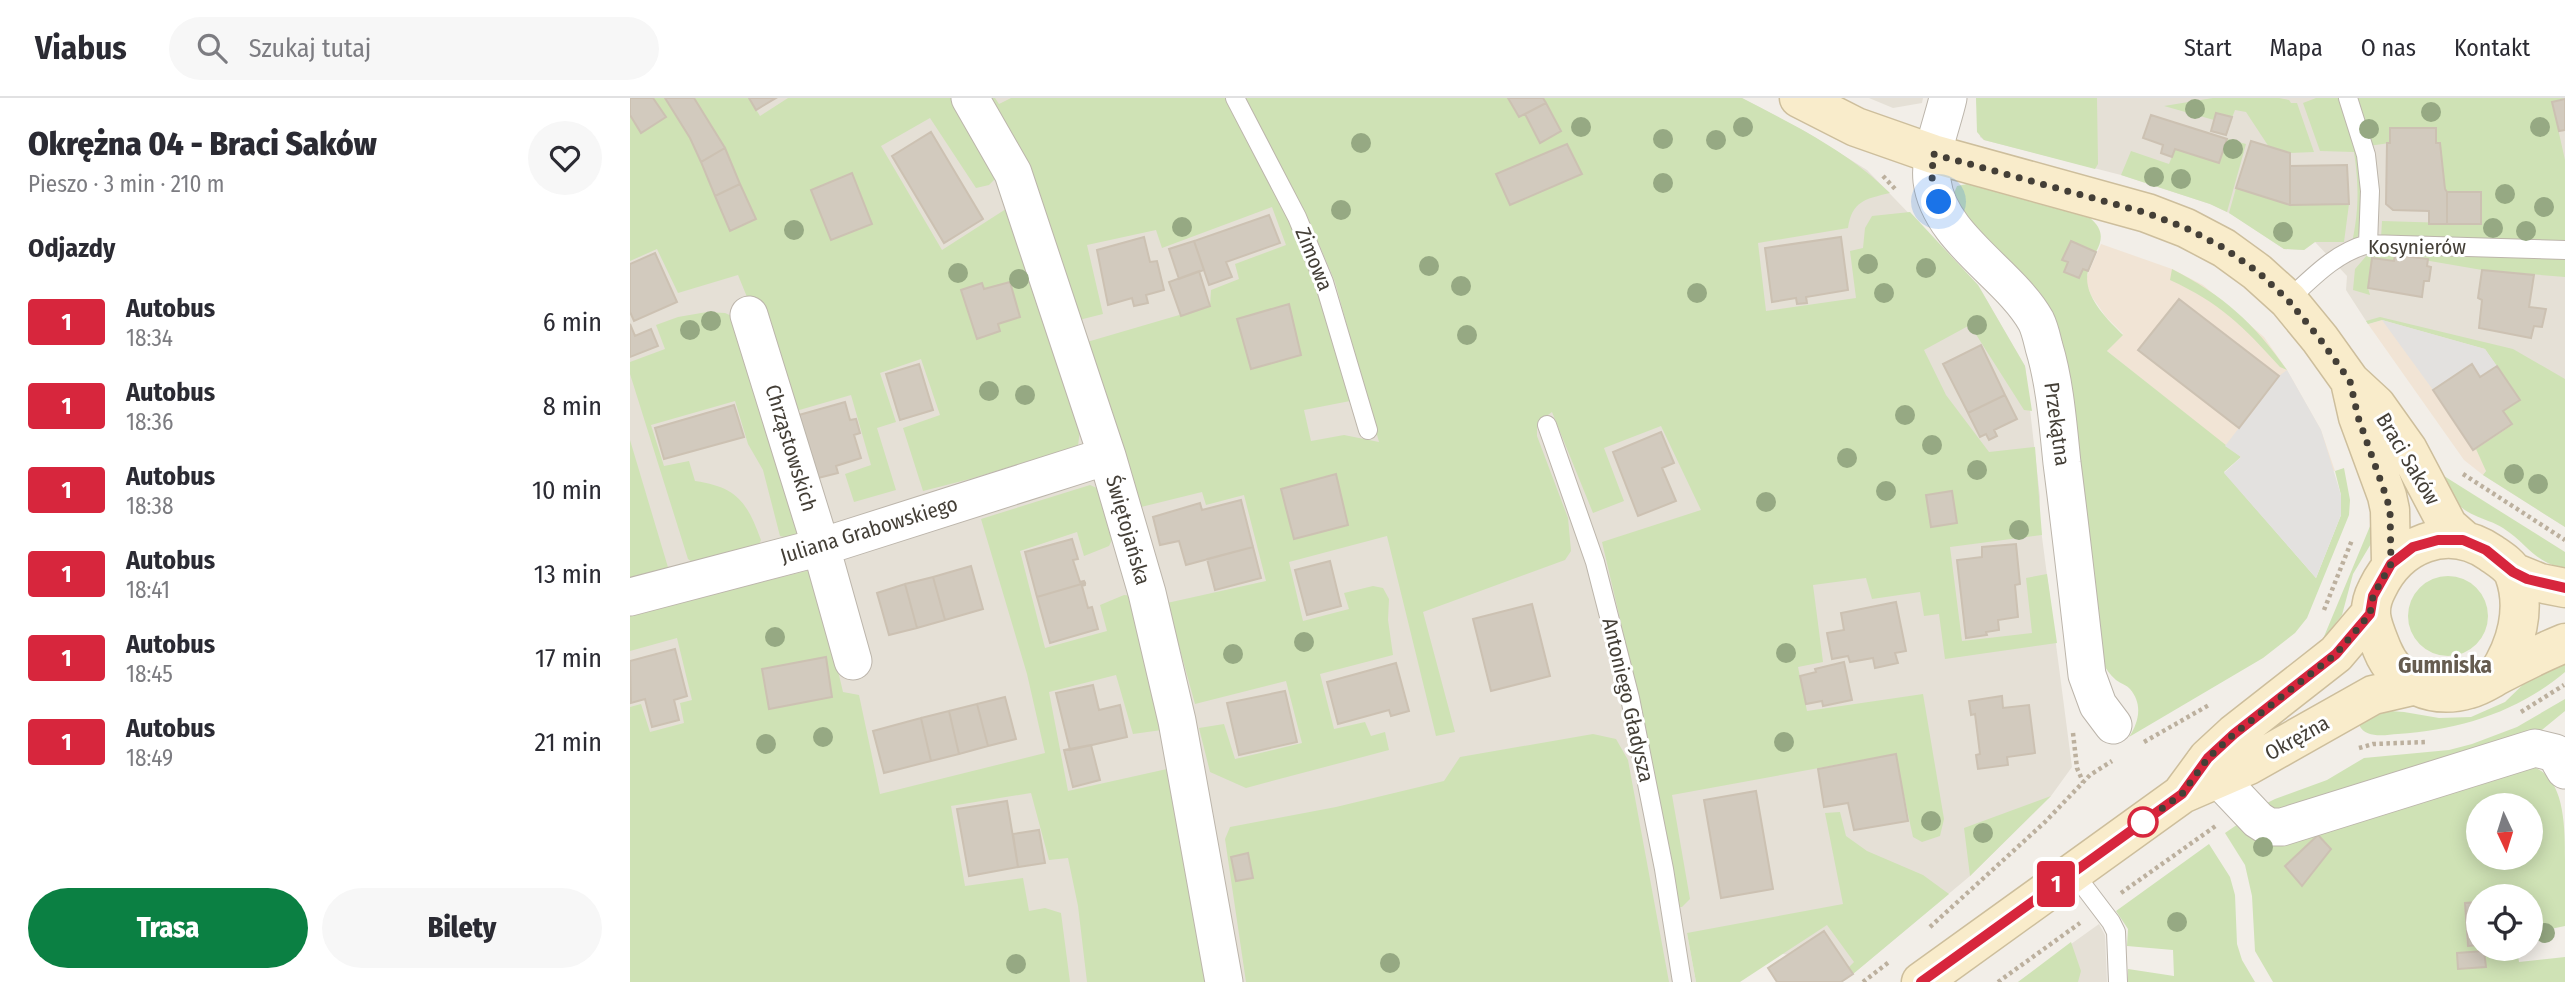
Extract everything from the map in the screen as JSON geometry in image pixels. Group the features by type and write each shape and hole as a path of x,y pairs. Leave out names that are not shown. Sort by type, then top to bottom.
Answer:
{"street":[{"name":"Świętojańska","path":"970,98 1013,173 1107,456 1147,593 1177,721 1224,982"},
{"name":"Braci Saków","path":"1799,98 1856,127 1933,154 2102,200 2186,228 2224,248 2258,272 2288,300 2350,381 2376,405 2408,450 2448,526 2463,540"},
{"name":"Przekątna","path":"1948,98 1933,154 1932,182 1939,202 1959,236 2018,298 2036,322 2045,350 2056,412 2087,675 2098,705 2125,741"},
{"name":"Chrząstowskich","path":"749,316 821,547 853,661"},
{"name":"Braci Saków","path":"2350,381 2358,417 2388,503 2391,564"},
{"name":"Juliana Grabowskiego","path":"630,597 821,547 1107,456"},
{"path":"2565,588 2540,583 2513,572 2486,550 2463,540 2427,542 2413,547 2391,564 2373,596 2370,614 2387,661 2396,673 2412,686 2444,692 2459,692 2472,688 2565,643"},
{"path":"2497,675 2510,656 2517,637 2518,595 2513,572"},
{"name":"Okrężna","path":"2201,779 2234,734 2336,654 2370,614"},
{"name":"Okrężna","path":"1929,972 2201,779 2373,695 2412,686"},
{"path":"2201,779 2269,827 2282,827 2535,748 2554,753 2565,770"}],"lane":[{"name":"Zimowa","path":"1235,98 1297,217 1324,282 1368,430"},
{"path":"2348,98 2366,155 2370,191 2368,244"},
{"name":"Kosynierów","path":"2288,300 2329,263 2352,249 2368,244 2565,250"},
{"name":"Antoniego Gładysza","path":"1548,425 1595,562 1630,698 1664,869 1682,982"},
{"path":"2073,872 2116,932 2118,982"}],"path":[{"path":"1873,168 1902,195"},
{"path":"2324,610 2356,533"},
{"path":"1929,928 2045,822 2125,741 2219,699"},
{"path":"2072,729 2077,768 2083,782"},
{"path":"1998,982 2016,969"},
{"path":"1863,982 1929,972"}],"shaded area":[{"path":"630,98 1742,98 1806,132 1867,170 1978,285 2025,366 2040,497 2039,514 2072,767 2051,796 1970,876 1853,974 1848,968 1687,933 1696,982 630,982"},
{"path":"1869,98 1923,98 1922,103 1893,108"},
{"path":"1976,98 2565,98 2565,527 2483,475 2486,471 2382,320 2368,324 2346,290 2347,276 2315,242 2304,250 2284,249 2231,214 2210,204 2121,175 1984,140 1980,137"},
{"path":"2101,244 2172,269 2203,285 2264,337 2287,370 2321,430 2335,471 2240,457 2107,351 2123,334 2106,317 2085,281"},
{"path":"2382,320 2485,349 2520,400 2512,424 2483,475 2464,460 2368,324"},
{"path":"2382,320 2485,349 2497,366 2480,377 2471,364 2433,390"},
{"path":"2287,370 2321,430 2341,495 2341,515 2316,578 2224,473 2241,457 2225,446 2279,376"},
{"path":"2099,924 2105,935 2107,982 2018,982"}],"green space":[{"path":"630,98 749,98 760,116 788,98 959,98 997,177 989,185 976,188 930,118 881,146 942,250 1009,207 1080,430 1078,446 923,491 903,428 940,415 921,359 880,373 896,422 877,428 896,490 854,502 845,474 871,465 851,395 796,411 815,482 820,481 829,511 819,514 765,341 738,275 678,293 657,249 630,261"},
{"path":"986,98 995,98 999,104 1011,98 1226,98 1274,186 1306,253 1325,306 1350,401 1304,410 1311,441 1344,435 1379,442 1335,282 1308,218 1245,98 1742,98 1820,140 1856,164 1890,193 1873,197 1856,207 1848,228 1758,243 1766,311 1856,298 1850,251 1863,248 1865,228 1872,216 1910,212 1978,285 2025,366 2032,411 2024,410 1970,325 1924,350 1946,395 1989,452 2035,447 2042,535 1950,547 1962,641 2032,633 2026,578 2047,574 2057,643 1945,659 1939,614 1924,616 1920,592 1872,599 1866,578 1813,585 1823,662 1798,667 1807,711 1923,694 1944,819 1940,836 1922,842 1913,837 1895,754 1672,795 1690,899 1682,907 1677,907 1648,739 1602,542 1701,510 1661,426 1604,448 1624,501 1593,513 1552,412 1537,423 1537,436 1568,518 1571,551 1565,560 1423,612 1455,732 1436,736 1387,536 1289,562 1303,621 1349,609 1344,593 1373,586 1383,588 1389,599 1388,620 1393,655 1320,674 1334,729 1365,722 1371,736 1385,732 1389,750 1246,788 1210,772 1199,728 1224,724 1235,759 1302,743 1286,681 1195,704 1167,603 1266,581 1244,495 1206,505 1202,492 1137,508 1087,342 1210,306 1211,290 1239,279 1235,264 1286,245 1272,207 1162,248 1156,230 1087,245 1103,314 1079,320"},
{"path":"1976,98 2097,98 2098,164 2095,169 1984,140 1977,132"},
{"path":"2213,98 2279,98 2297,103 2314,152 2290,153 2269,147 2246,112 2235,110 2232,118 2217,113 2214,120 2164,106"},
{"path":"2316,98 2565,98 2552,102 2565,160 2565,243 2381,238 2382,221 2481,224 2480,192 2447,192 2445,189 2436,143 2436,128 2391,128 2390,143 2368,146 2361,229 2352,243 2358,198 2354,152 2320,151 2303,103"},
{"path":"2227,139 2246,144 2227,212 2121,175 2131,151 2169,164 2175,149 2219,163"},
{"path":"1967,184 2090,218 2094,222 2101,238 2096,252 2071,242 2063,260 2068,262 2064,272 2078,278 2083,269 2088,271 2087,280 2092,298 2123,335 2107,351 2241,457 2224,472 2316,578 2341,515 2341,495 2335,471 2344,468 2350,500 2349,515 2307,618 2295,633 2263,658 2129,737 2137,719 2137,701 2130,689 2114,678 2102,662 2061,359 1961,214 1954,193 1957,186"},
{"path":"2236,188 2349,204 2344,242 2315,242 2304,250 2284,249 2229,213"},
{"path":"2368,254 2565,258 2565,277 2482,270 2395,255 2394,261 2372,259 2368,288 2370,295 2353,290 2355,269"},
{"path":"2172,269 2207,289 2250,324 2287,370 2280,367 2254,339 2217,307 2170,280"},
{"path":"707,312 725,313 743,321 810,538 796,540 780,536 763,470 748,444 735,401 651,425 664,466 689,461 695,481 731,492 745,506 761,540 755,553 699,567 688,559 630,374 630,362 665,349 656,325 678,317"},
{"path":"2380,317 2513,349 2565,379 2565,527 2483,475 2486,471 2476,449 2512,425 2503,411 2520,400 2485,349 2382,320 2368,324 2366,321"},
{"path":"630,440 670,574 630,585"},
{"path":"2444,476 2565,552 2565,569 2545,562 2503,528 2462,508 2448,494 2437,477"},
{"path":"1090,485 1099,489 1112,540 1109,546 1084,556 1077,532 1020,551 1045,648 1107,631 1100,605 1124,595 1133,596 1169,729 1133,734 1116,675 1049,692 1068,791 1167,769 1175,771 1208,982 1087,982 1078,906 1068,858 1049,860 1031,793 951,806 965,886 1023,878 1029,911 1045,908 1061,913 1070,982 630,982 630,707 641,704 650,732 684,723 680,703 692,700 677,638 630,651 630,615 814,569 843,692 859,695 880,794 1045,753 1027,674 981,519"},
{"path":"2378,507 2375,537 2353,574 2342,615 2323,639"},
{"path":"2440,576 2456,576 2477,587 2488,608 2488,624 2477,645 2456,656 2440,656 2426,650 2414,638 2408,624 2408,608 2414,594 2426,582"},
{"path":"2565,655 2565,672 2528,698 2487,716 2443,728 2387,735 2371,734 2359,725 2390,711 2439,718 2471,717 2505,702 2540,668"},
{"path":"2565,699 2565,711 2531,739 2284,818 2259,807 2327,780 2364,758 2449,750 2472,744 2517,727"},
{"path":"1593,734 1616,739 1628,760 1669,982 1246,982 1225,839 1230,827 1336,807 1444,781 1460,757"},
{"path":"2525,765 2538,769 2548,777 2555,788 2563,816 2565,926 2543,931 2543,884 2466,884 2466,961 2519,962 2565,957 2565,982 2273,982 2255,951 2252,896 2245,865 2225,833 2241,822"},
{"path":"2051,796 1970,876 1964,828"},
{"path":"1840,812 1846,836 1867,851 1923,875 1949,894 1853,974 1848,968 1854,962 1827,925 1740,982 1696,982 1687,933 1843,904 1825,813"},
{"path":"2209,844 2230,877 2235,895 2237,944 2242,960 2255,982 2128,982 2128,969 2174,976 2173,950 2127,946 2128,929 2116,911"},
{"path":"2071,942 2081,971 2078,982 2018,982"}],"building":[{"path":"630,98 653,98 666,117 641,133 630,115"},
{"path":"665,98 694,98 725,148 701,162 690,138"},
{"path":"749,98 776,98 756,110"},
{"path":"1508,98 1543,98 1546,103 1519,117"},
{"path":"2565,99 2565,130 2559,131 2552,102"},
{"path":"1546,103 1561,131 1540,143 1525,114"},
{"path":"2216,113 2232,117 2226,135 2211,131"},
{"path":"2151,115 2227,139 2219,163 2175,149 2172,157 2161,153 2163,145 2143,138"},
{"path":"2390,128 2436,128 2436,143 2440,143 2447,192 2447,224 2429,224 2429,211 2393,210 2386,204 2387,143 2390,143"},
{"path":"931,132 983,219 944,243 892,156"},
{"path":"2251,141 2290,153 2290,205 2236,188"},
{"path":"1567,144 1582,174 1510,205 1496,174"},
{"path":"725,148 740,184 715,196 701,162"},
{"path":"2347,165 2349,204 2290,205 2290,166"},
{"path":"852,173 872,224 831,240 811,190"},
{"path":"740,184 756,219 730,231 715,196"},
{"path":"2447,192 2481,192 2481,224 2447,224"},
{"path":"1269,215 1280,243 1226,262 1232,277 1209,285 1194,241"},
{"path":"1144,237 1150,262 1157,261 1164,290 1146,295 1148,303 1134,306 1132,298 1108,305 1097,250"},
{"path":"1841,237 1848,290 1806,297 1807,303 1797,304 1796,298 1772,302 1765,248"},
{"path":"1194,241 1204,270 1179,279 1169,249"},
{"path":"2071,241 2096,252 2088,271 2083,269 2079,278 2064,272 2068,262 2062,260"},
{"path":"655,253 677,302 634,321 630,312 630,264"},
{"path":"2395,255 2428,259 2427,266 2431,267 2429,281 2424,281 2422,297 2368,288 2372,258 2394,261"},
{"path":"2482,270 2534,275 2529,307 2546,309 2542,327 2534,326 2531,338 2479,328 2482,300 2478,298"},
{"path":"1199,271 1210,306 1181,316 1169,282"},
{"path":"1010,282 1020,317 998,324 1000,331 977,339 961,290 982,283 984,289"},
{"path":"2179,299 2279,376 2239,428 2138,350"},
{"path":"1289,304 1301,355 1251,369 1237,319"},
{"path":"630,324 635,336 651,329 658,346 630,357"},
{"path":"1981,345 2005,395 1968,413 1943,364"},
{"path":"919,364 933,410 900,420 886,374"},
{"path":"2472,364 2480,377 2497,366 2520,400 2503,411 2512,424 2473,450 2433,390"},
{"path":"2005,395 2017,419 1994,430 1997,436 1989,440 1986,434 1980,437 1968,413"},
{"path":"845,402 850,420 856,419 860,433 854,435 861,458 836,466 838,473 818,478 799,415"},
{"path":"734,405 744,437 664,459 655,428"},
{"path":"1661,432 1674,463 1662,468 1676,501 1638,516 1613,452"},
{"path":"1336,474 1348,525 1294,539 1281,489"},
{"path":"1952,491 1957,523 1931,527 1926,495"},
{"path":"1241,500 1253,547 1186,565 1179,541 1160,545 1153,517 1200,503 1202,510"},
{"path":"1072,539 1078,559 1073,560 1080,582 1085,583 1037,597 1025,552"},
{"path":"2016,544 2020,584 2015,585 2018,617 1998,620 1999,630 1986,632 1987,635 1966,638 1957,560 1982,557 1982,547"},
{"path":"1253,547 1261,578 1215,590 1207,559"},
{"path":"1330,561 1341,606 1307,615 1295,570"},
{"path":"971,566 983,609 945,620 933,577"},
{"path":"933,577 945,620 917,628 905,584"},
{"path":"1085,583 1082,586 1088,608 1092,607 1098,629 1050,643 1037,597"},
{"path":"905,584 917,628 889,635 877,593"},
{"path":"1896,602 1906,651 1895,653 1898,663 1875,668 1873,658 1850,662 1848,656 1832,659 1827,633 1844,630 1841,613"},
{"path":"1532,604 1550,676 1491,691 1473,619"},
{"path":"675,649 687,696 674,700 679,720 652,727 645,699 631,703 630,661"},
{"path":"826,657 832,697 769,709 762,669"},
{"path":"1844,662 1852,700 1823,706 1822,701 1806,704 1800,676 1816,672 1815,669"},
{"path":"1396,663 1409,711 1391,716 1389,710 1338,724 1327,682"},
{"path":"1093,685 1099,710 1120,705 1127,737 1070,750 1056,693"},
{"path":"1285,691 1297,742 1239,755 1227,703"},
{"path":"2002,696 2003,708 2029,705 2035,753 2007,757 2008,765 1978,769 1976,755 1980,754 1975,714 1971,715 1969,701"},
{"path":"1005,697 1016,739 988,746 977,704"},
{"path":"977,704 988,746 959,754 949,711"},
{"path":"949,711 959,754 931,761 921,718"},
{"path":"921,718 931,761 884,773 873,731"},
{"path":"1091,745 1100,780 1073,787 1064,750"},
{"path":"1896,754 1908,821 1854,830 1848,803 1824,807 1818,769"},
{"path":"1756,791 1773,889 1721,898 1704,800"},
{"path":"1007,801 1018,867 969,876 957,809"},
{"path":"1039,830 1045,863 1018,867 1013,834"},
{"path":"2318,835 2331,849 2302,886 2285,866"},
{"path":"1248,853 1253,878 1236,881 1231,857"},
{"path":"1824,931 1853,974 1841,982 1777,982 1768,968"},
{"path":"2466,952 2466,961 2485,961 2486,967 2458,969 2457,953"}],"bus line":[{"name":"1","path":"1921,982 2182,794 2208,758 2275,701 2311,676 2353,636 2370,614 2373,596 2391,564 2413,547 2438,540 2463,540 2486,550 2513,572 2527,579 2565,588"}],"district":[{"name":"Gumniska","path":"2445,665"}],"route":[{"path":"1939,202 1932,182 1933,154 2147,213 2186,228 2224,248 2258,272 2288,300 2350,381 2358,417 2390,510 2391,564 2373,596 2370,614 2336,654 2234,734 2208,758 2182,794 2143,822"}]}
